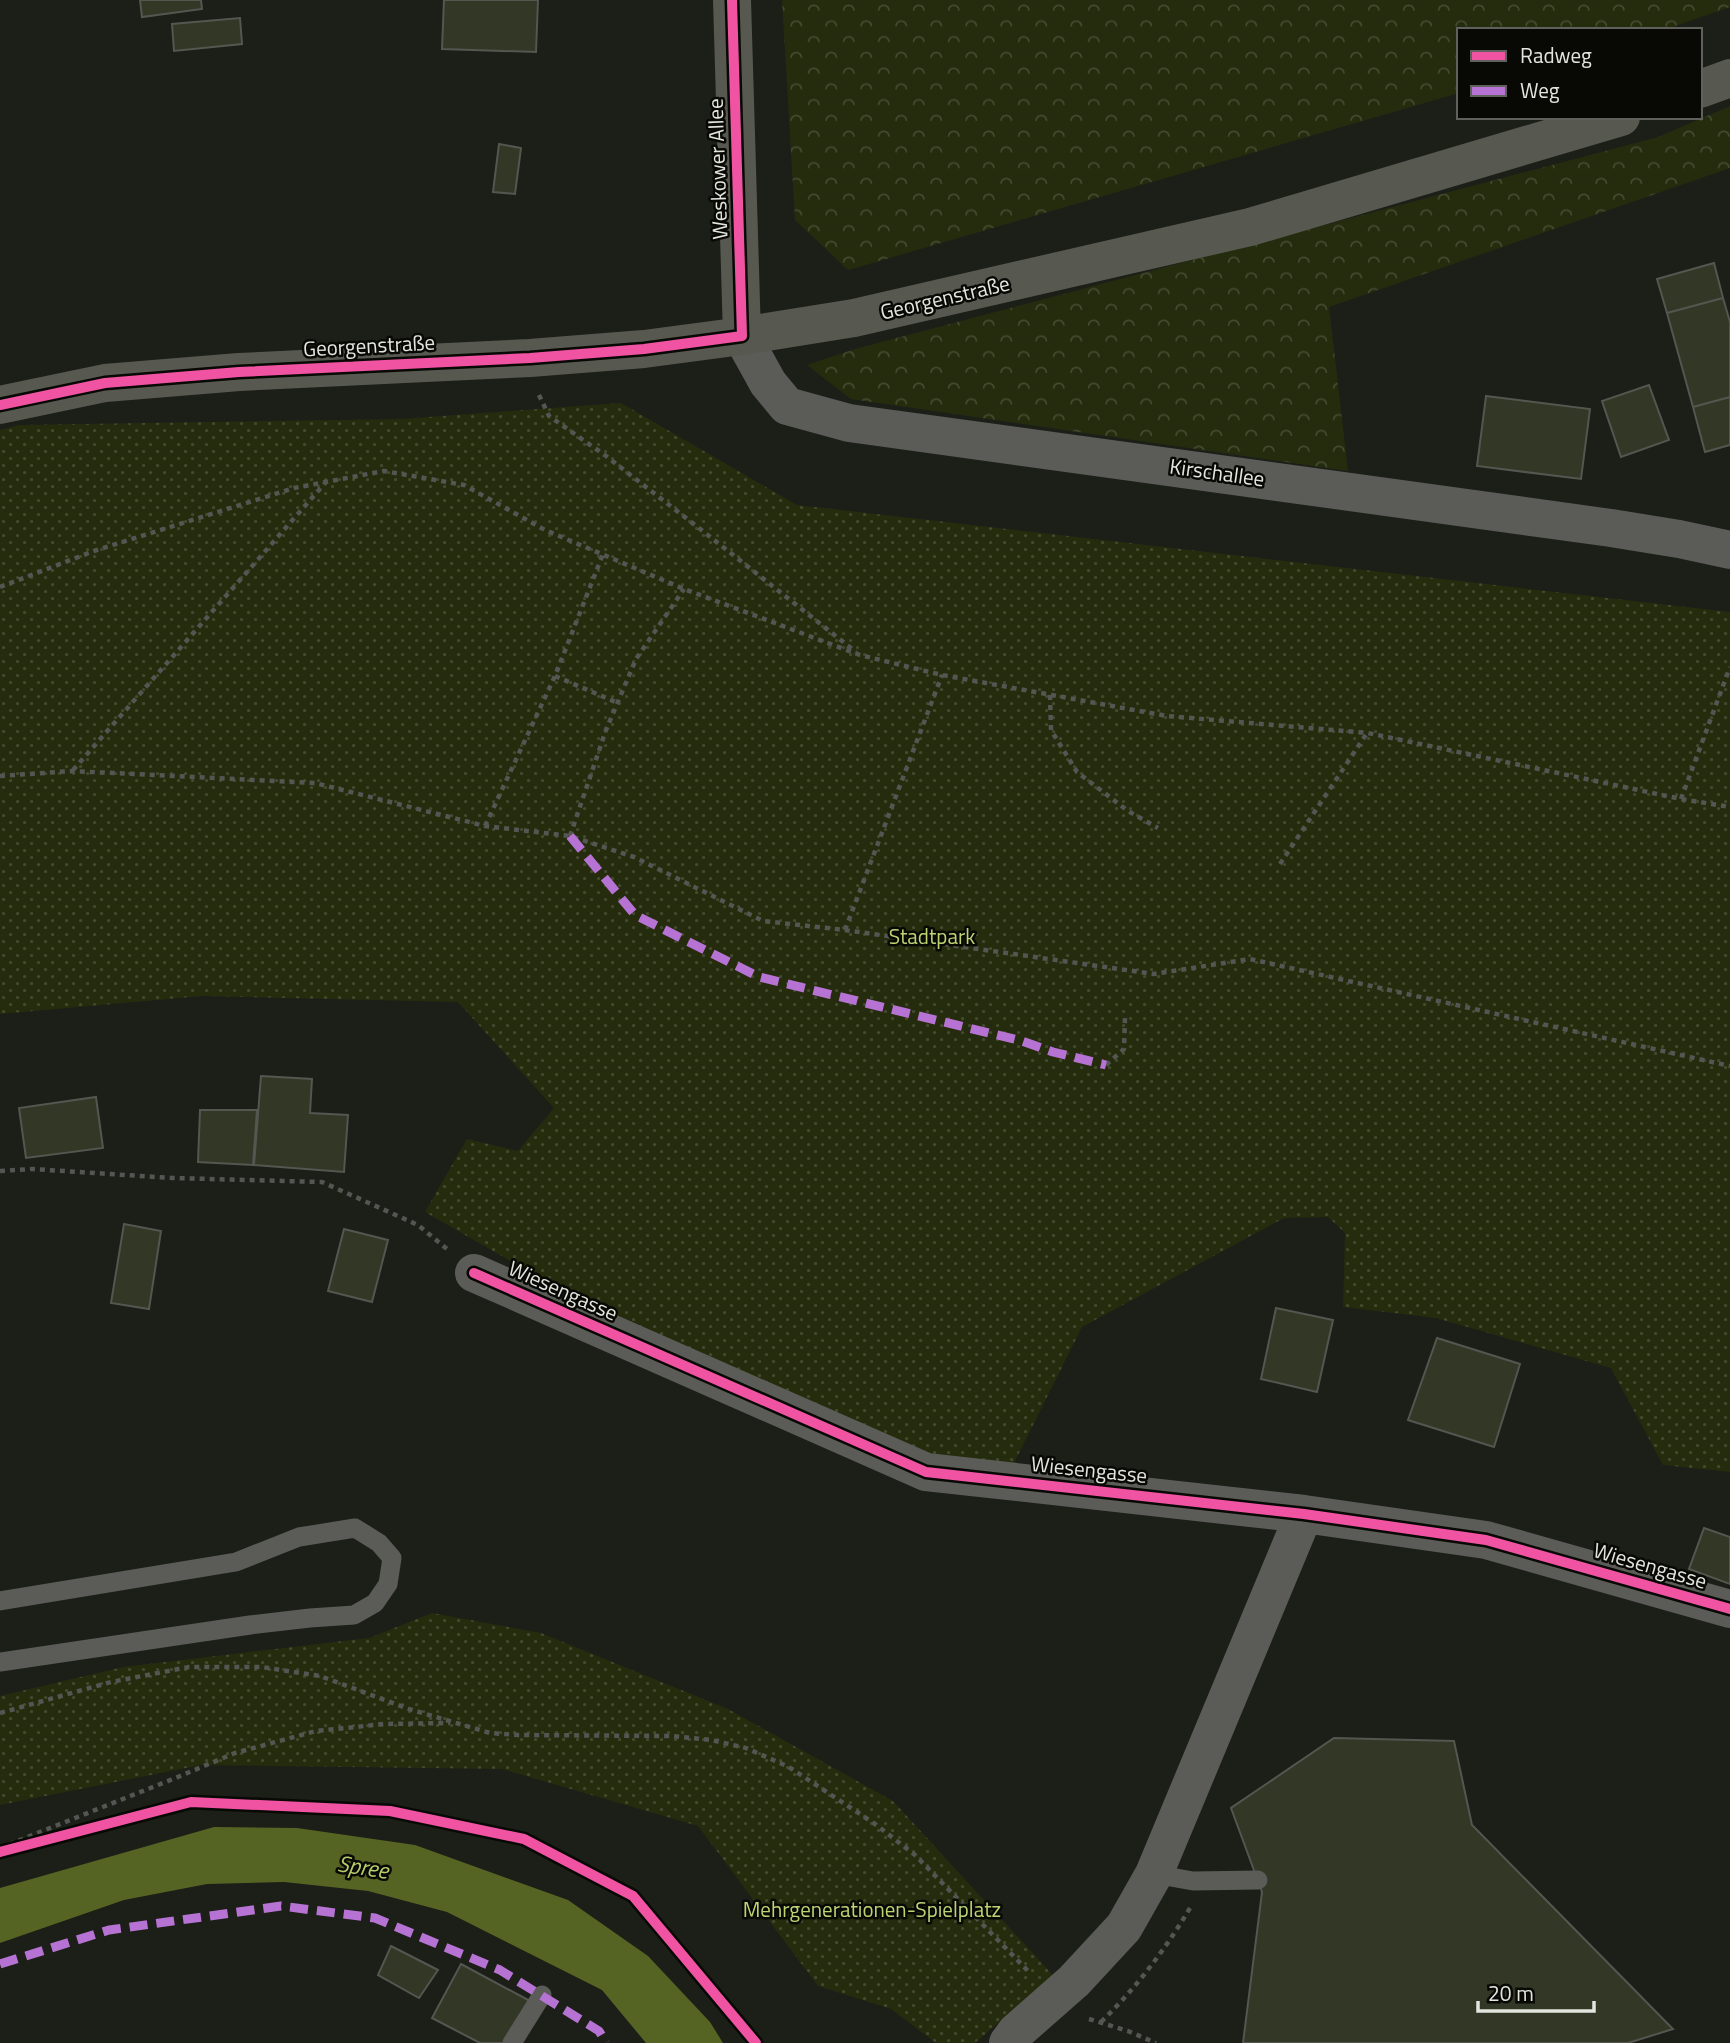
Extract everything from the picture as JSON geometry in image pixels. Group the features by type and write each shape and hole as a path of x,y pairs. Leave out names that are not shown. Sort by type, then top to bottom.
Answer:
{"main road":[{"name":"Weskower Allee","path":"732,0 742,336"},
{"path":"1702,88 1730,78"},
{"name":"Georgenstraße","path":"0,405 105,383 239,372 530,358 644,349 854,318 1250,227 1614,119"}],"street":[{"name":"Kirschallee","path":"742,336 768,383 786,406 849,423 1598,527 1730,550"},
{"name":"Wiesengasse","path":"474,1273 926,1472 1304,1514 1486,1540 1730,1609"},
{"path":"1008,2043 1016,2032 1074,1981 1124,1927 1154,1874 1304,1514"}],"lane":[{"path":"0,1601 236,1562 299,1537 355,1528 379,1543 392,1558 388,1584 375,1604 354,1615 250,1625 0,1662"},
{"path":"1154,1874 1193,1881 1258,1880"},
{"path":"512,2043 542,1995"}],"path":[{"path":"530,358 532,379 549,416 682,515 860,655"},
{"path":"0,587 94,551 294,488 384,471 464,485 545,530 684,589 860,655 942,676 1167,716 1368,733 1730,807"},
{"path":"72,771 327,482"},
{"path":"485,826 555,676 603,554"},
{"path":"570,836 606,730 636,659 684,589"},
{"path":"1681,799 1730,667"},
{"path":"555,676 618,703"},
{"path":"845,930 942,676"},
{"path":"1050,695 1051,730 1077,772 1128,811 1158,828"},
{"path":"1280,864 1368,733"},
{"path":"0,776 72,771 315,783 485,826 570,836 635,857 763,921 1154,974 1250,959 1730,1066"},
{"path":"1106,1065 1124,1049 1125,1017"},
{"path":"0,1713 111,1682 189,1667 261,1667 320,1676 409,1709 490,1732 518,1735 671,1736 710,1740 746,1748 789,1767 875,1824 915,1855 1055,1998 1075,2015 1128,2031 1156,2043"},
{"path":"0,1848 235,1753 316,1731 384,1724 458,1723"},
{"path":"1101,2023 1127,1997 1153,1964 1208,1880"}],"green space":[{"path":"782,0 1730,0 1730,7 1670,28 1457,28 1457,94 848,270 795,220"},
{"path":"1730,106 1730,168 1329,307 1348,471 851,399 807,365 855,349 1658,137"},
{"name":"Stadtpark","path":"621,403 797,505 1730,612 1730,1472 1663,1465 1611,1368 1436,1318 1343,1307 1345,1233 1328,1217 1284,1218 1082,1327 1009,1473 927,1465 525,1285 514,1263 425,1212 467,1139 518,1151 554,1108 458,1002 202,996 0,1014 0,430 18,425 402,419"},
{"name":"Mehrgenerationen-Spielplatz","path":"432,1613 541,1633 728,1709 893,1801 1053,1975 975,2043 936,2043 891,2009 818,1986 698,1826 502,1769 201,1765 0,1805 0,1696 123,1667 369,1638"}],"water":[{"name":"Spree","path":"214,1827 297,1828 415,1845 568,1900 648,1956 710,2022 723,2043 646,2043 602,1990 447,1912 368,1891 284,1882 207,1884 124,1900 0,1943 0,1888"}],"building":[{"path":"140,0 201,0 202,9 142,17"},
{"path":"444,0 538,0 536,52 442,49"},
{"path":"240,18 242,44 174,51 172,24"},
{"path":"499,144 521,148 515,194 493,192"},
{"path":"1714,263 1723,298 1667,313 1657,279"},
{"path":"1723,298 1730,322 1730,397 1693,407 1667,313"},
{"path":"1649,385 1669,440 1621,457 1602,401"},
{"path":"1486,396 1590,409 1581,479 1477,466"},
{"path":"1730,397 1730,445 1705,452 1693,407"},
{"path":"261,1076 312,1079 310,1113 348,1115 344,1172 254,1165"},
{"path":"96,1097 103,1148 26,1158 19,1108"},
{"path":"200,1110 257,1110 253,1165 198,1162"},
{"path":"124,1224 161,1231 149,1309 111,1303"},
{"path":"344,1229 388,1240 372,1302 328,1291"},
{"path":"1276,1308 1333,1320 1317,1392 1261,1379"},
{"path":"1437,1338 1520,1364 1494,1447 1408,1420"},
{"path":"1704,1528 1730,1537 1730,1584 1689,1569"},
{"path":"1334,1738 1454,1741 1472,1825 1673,2029 1628,2043 1243,2043 1262,1892 1231,1808"},
{"path":"391,1946 438,1970 419,1998 378,1975"},
{"path":"461,1964 530,2001 507,2043 480,2043 432,2018"}],"marked path":[{"path":"570,836 635,915 759,977 1022,1041 1106,1065"},
{"path":"0,1964 109,1930 281,1906 375,1918 500,1970 599,2031 606,2043"}],"cycle path":[{"path":"0,405 105,383 239,372 530,358 644,349 742,336 732,0"},
{"path":"474,1273 926,1472 1304,1514 1486,1540 1730,1609"},
{"path":"0,1852 191,1802 390,1811 524,1839 633,1896 756,2043"}]}
